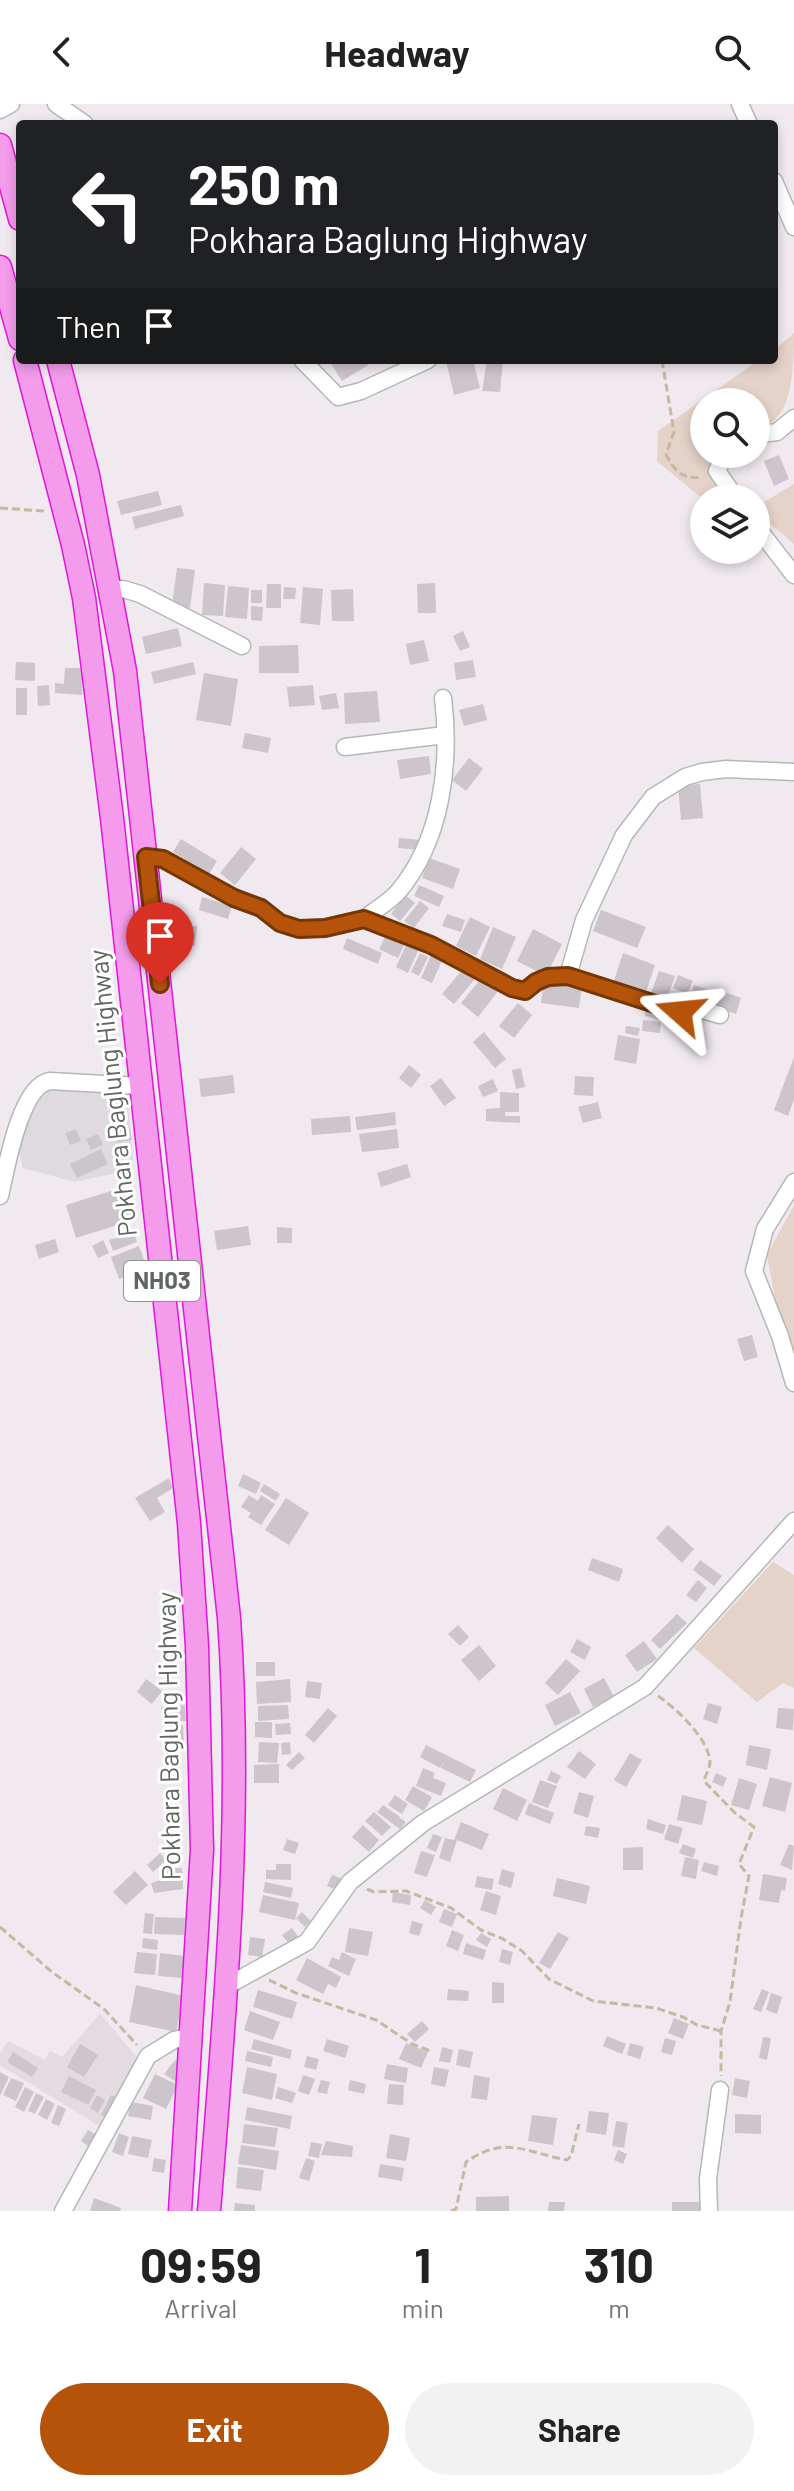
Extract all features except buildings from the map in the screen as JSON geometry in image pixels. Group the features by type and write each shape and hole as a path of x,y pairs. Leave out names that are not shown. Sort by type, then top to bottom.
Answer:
{"highway":[{"path":"0,145 16,204"},
{"path":"0,267 16,325"},
{"name":"Pokhara Baglung Highway","path":"26,364 84,598 112,818 188,1507 194,1586 202,1850 180,2211"},
{"path":"59,364 88,475 125,671 219,1525 232,1670 236,1802 209,2211"}],"street":[{"path":"0,110 11,104"},
{"path":"56,104 79,120"},
{"path":"778,190 794,227"},
{"path":"306,364 338,397 361,391 419,364"},
{"path":"770,433 777,432 794,418"},
{"path":"718,468 717,471 726,484"},
{"path":"770,544 794,575"},
{"path":"111,590 123,589 140,594 242,646"},
{"path":"146,857 163,859 234,898 261,908 280,923 299,929 325,928 364,919 398,892 427,847 445,765 443,698"},
{"path":"345,747 445,735"},
{"path":"568,976 584,920 624,835 653,797 664,788 702,772 726,769 794,772"},
{"path":"364,919 431,945 512,988 525,991 548,977 568,976 680,1012 688,1006 720,1015"},
{"path":"0,1196 19,1125 38,1086 50,1081 140,1086"},
{"path":"794,1182 765,1229 754,1271 780,1336 794,1383"},
{"path":"225,1987 307,1942 350,1882 423,1823 645,1687 794,1521"},
{"path":"63,2211 148,2056 174,2040 192,2036"},
{"path":"709,2211 708,2179 720,2090"}],"path":[{"path":"663,364 674,432 666,454 670,464 686,478 713,475 717,471"},
{"path":"0,508 64,512"},
{"path":"645,1687 669,1703 701,1737 710,1762 704,1781 735,1813 754,1827 739,1864 749,1876 730,2002 721,2031 723,2060 720,2090"},
{"path":"350,1882 374,1892 406,1891 451,1908 481,1930 522,1951 549,1979 593,2001 656,2008 721,2031"},
{"path":"0,1927 52,1972 104,2009 148,2056"},
{"path":"250,1973 296,1993 376,2020 412,2044 433,2052"},
{"path":"451,2211 456,2209 466,2162 484,2150 506,2147 523,2148 567,2160 571,2156 579,2124"}],"shaded area":[{"path":"794,333 789,391 785,405 770,424 770,388 719,388 753,364 778,364 778,347"},
{"path":"690,409 690,468 714,468 718,484 690,484 690,488 657,461 658,431"},
{"path":"794,484 794,544 770,524 770,499"},
{"path":"126,1078 134,1169 75,1182 23,1168 17,1145 41,1080"},
{"path":"794,1205 794,1352 775,1299 767,1255"},
{"path":"773,1562 794,1575 794,1688 783,1683 757,1702 694,1648"},
{"path":"100,2014 141,2062 106,2130 0,2065 0,2053 8,2041 45,2060 50,2051 62,2057"}],"route":[{"path":"160,984 146,857 163,859 234,898 261,908 280,923 299,929 325,928 364,919 431,945 512,988 525,991 548,977 568,976 680,1012"}]}
